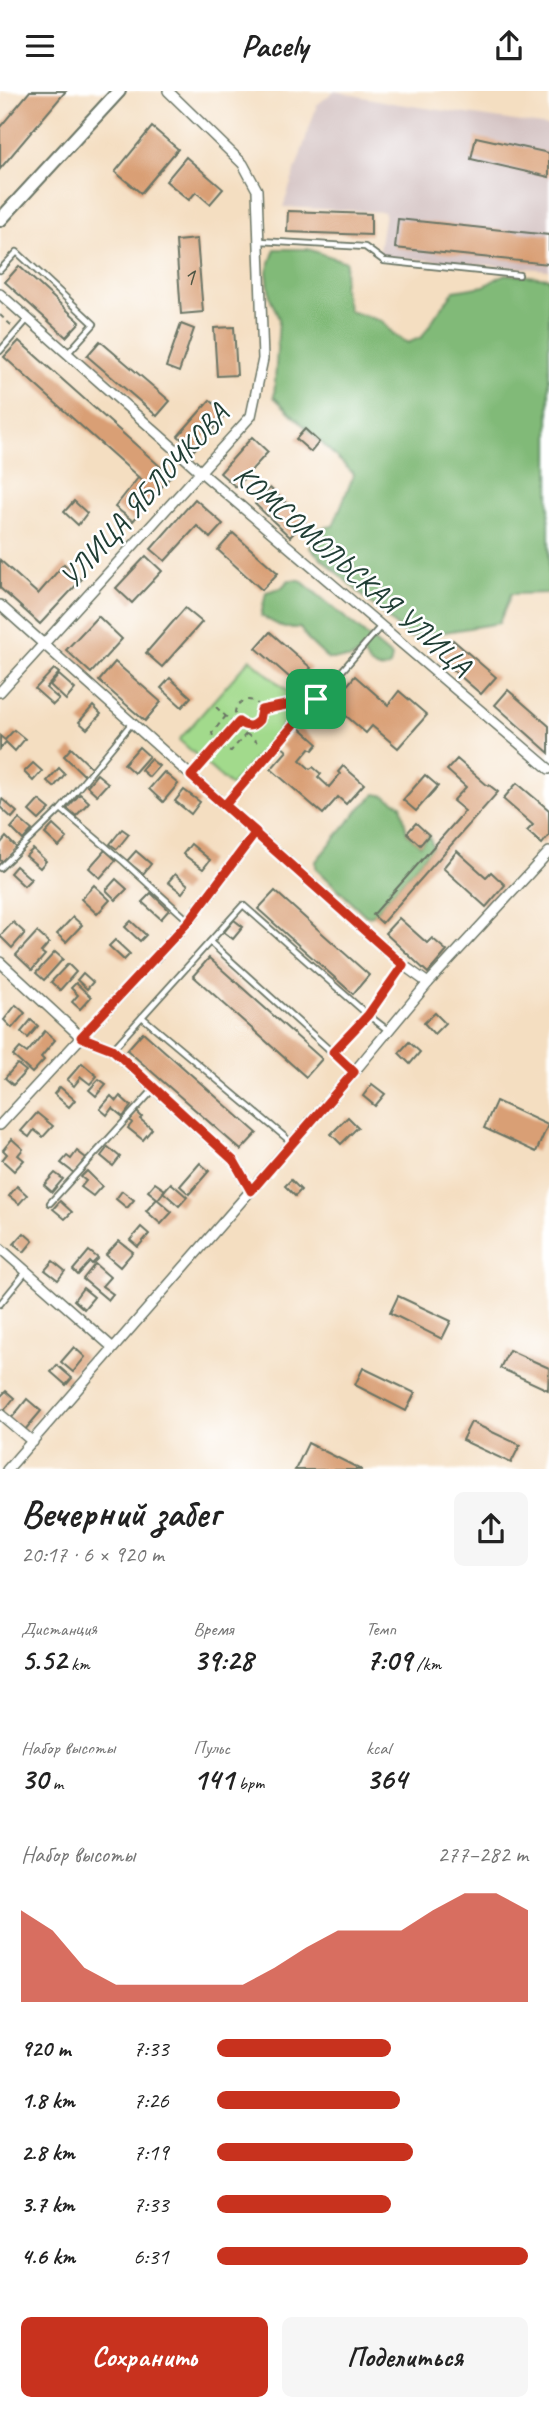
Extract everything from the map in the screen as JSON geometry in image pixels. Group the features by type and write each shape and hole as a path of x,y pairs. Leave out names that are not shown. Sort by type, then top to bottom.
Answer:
{"street":[{"path":"0,220 119,91"},
{"name":"УЛИЦА ЯБЛОЧКОВА","path":"0,692 251,416 263,359 257,190 243,164 167,91"},
{"name":"КОМСОМОЛЬСКАЯ УЛИЦА","path":"0,294 202,473 549,769"},
{"path":"0,605 403,965 428,983"},
{"path":"0,1125 189,921 256,832"},
{"path":"7,1469 251,1191 428,983 549,852"},
{"path":"0,962 81,1037 112,1049 234,1161 251,1191"},
{"path":"0,1248 112,1347"},
{"path":"0,1414 33,1442"}],"lane":[{"path":"259,240 365,247 384,261 519,275"},
{"path":"0,270 17,252 94,324 67,354"},
{"path":"0,351 28,319"},
{"path":"225,805 382,626"},
{"path":"0,868 61,809 131,724"},
{"path":"61,809 189,921"},
{"path":"112,1049 243,905 389,1031"},
{"path":"210,942 354,1072"},
{"path":"333,1052 368,1015 403,965"},
{"path":"142,1017 292,1143"},
{"path":"50,1203 155,1089"},
{"path":"0,1304 27,1272"}],"path":[{"path":"0,315 18,331"},
{"path":"261,710 316,699"},
{"path":"241,701 254,701 261,710 261,716 256,723 249,726 239,722 235,712 241,701"},
{"path":"216,707 257,742"},
{"path":"216,748 212,733 226,716"},
{"path":"191,776 239,722"},
{"path":"216,748 231,751 246,734"}],"shaded area":[{"path":"334,91 392,103 549,126 549,270 378,256 385,212 283,207 317,105"}],"green space":[{"path":"275,249 308,249 346,262 343,288 349,311 382,321 395,336 408,343 422,337 454,291 484,286 505,274 549,278 549,593 511,594 499,623 409,638 310,548 318,529 333,526 354,474 274,397 279,319 270,297 267,271"},
{"path":"289,580 300,580 392,657 390,666 381,669 374,667 363,652 350,659 328,659 300,628 284,628 261,616 266,592 281,588"},
{"path":"250,659 302,704 231,786 179,740"},
{"path":"376,794 401,805 407,833 420,845 429,835 433,847 373,915 366,916 316,868 316,861 361,807"}],"building":[{"path":"30,91 66,91 0,169 0,127"},
{"path":"152,127 178,149 141,193 115,172"},
{"path":"476,137 549,153 549,177 471,159"},
{"path":"186,157 223,189 210,204 196,192 189,200 166,181"},
{"path":"288,211 371,214 371,235 287,232"},
{"path":"398,219 549,235 549,264 395,248"},
{"path":"197,239 203,312 181,314 176,241"},
{"path":"19,266 80,322 66,337 5,282"},
{"path":"181,324 194,329 179,372 166,367"},
{"path":"234,327 237,375 217,376 214,328"},
{"path":"19,341 171,476 133,521 115,507 138,478 145,483 4,357"},
{"path":"100,341 170,401 157,416 87,356"},
{"path":"210,400 226,414 194,450 178,436"},
{"path":"305,429 319,442 311,452 296,439"},
{"path":"252,437 268,452 236,487 220,473"},
{"path":"270,488 305,521 290,537 255,504"},
{"path":"195,499 223,524 210,538 197,526 165,561 151,549"},
{"path":"74,501 87,513 78,525 64,512"},
{"path":"233,533 278,573 262,590 218,550"},
{"path":"146,556 162,571 132,603 116,588"},
{"path":"0,560 38,594 64,564 81,580 40,624 0,588"},
{"path":"185,608 202,622 162,667 146,653"},
{"path":"98,616 122,639 91,673 66,650"},
{"path":"270,632 311,668 297,684 256,648"},
{"path":"453,640 496,677 481,694 439,658"},
{"path":"115,662 161,702 145,721 99,681"},
{"path":"54,669 59,673 46,688 59,699 53,705 35,689"},
{"path":"59,675 75,689 66,700 50,685"},
{"path":"355,676 388,705 399,691 427,715 398,748 372,726 366,733 331,703 341,692 334,687 338,682 345,688"},
{"path":"170,678 191,697 182,707 161,688"},
{"path":"508,690 549,726 549,753 495,705"},
{"path":"93,706 101,714 87,729 79,722"},
{"path":"298,726 318,744 313,750 310,748 300,760 321,774 318,777 329,787 343,766 364,784 346,804 338,797 323,814 271,769 287,751 281,746"},
{"path":"14,730 25,739 15,751 6,742 0,749 0,736 5,740"},
{"path":"139,747 149,756 134,773 124,764"},
{"path":"71,748 93,769 86,777 64,756"},
{"path":"150,759 159,766 149,777 141,770"},
{"path":"457,759 498,792 382,923 373,915 465,811 453,801 466,787 447,770"},
{"path":"33,763 42,771 33,781 24,772"},
{"path":"59,768 65,774 54,787 47,781"},
{"path":"164,772 178,784 163,802 149,789"},
{"path":"97,774 108,783 97,795 87,786"},
{"path":"425,775 438,786 416,811 403,800"},
{"path":"517,783 549,810 549,835 542,844 527,831 533,825 503,799"},
{"path":"184,790 200,802 191,814 175,801"},
{"path":"80,794 89,802 76,816 67,808"},
{"path":"2,799 17,812 12,818 0,807"},
{"path":"39,800 50,809 39,820 29,811"},
{"path":"19,819 32,830 23,840 11,828"},
{"path":"416,823 429,835 420,845 407,833"},
{"path":"53,825 67,838 59,847 45,834"},
{"path":"122,829 129,834 117,849 110,844"},
{"path":"6,837 17,848 4,863 0,860 0,844"},
{"path":"191,844 210,860 203,869 183,854"},
{"path":"33,849 46,861 40,868 26,856"},
{"path":"105,850 116,860 100,878 89,868"},
{"path":"136,851 151,864 143,874 127,861"},
{"path":"457,851 486,877 491,872 505,885 486,907 443,868"},
{"path":"16,866 31,879 24,886 10,873"},
{"path":"175,874 188,885 182,893 168,882"},
{"path":"116,879 127,889 116,900 106,890"},
{"path":"94,885 110,900 97,914 81,899"},
{"path":"275,891 369,975 353,994 258,909"},
{"path":"151,893 169,910 161,919 142,902"},
{"path":"73,917 82,925 66,942 57,934"},
{"path":"399,918 427,943 432,938 447,951 428,973 385,933"},
{"path":"234,920 243,927 233,939 224,932"},
{"path":"131,921 146,935 140,941 125,927"},
{"path":"13,922 25,933 12,948 0,936"},
{"path":"37,932 49,943 41,952 45,955 32,970 16,955"},
{"path":"115,940 130,954 124,960 109,946"},
{"path":"55,952 63,959 44,980 36,973"},
{"path":"209,958 322,1059 306,1077 193,976"},
{"path":"68,964 76,972 60,990 51,982"},
{"path":"83,973 93,982 87,989 77,980"},
{"path":"76,983 91,997 80,1009 72,1002 78,995 71,988"},
{"path":"16,1005 25,1013 12,1028 4,1020"},
{"path":"435,1013 445,1023 434,1034 424,1023"},
{"path":"31,1020 38,1026 28,1038 21,1032"},
{"path":"45,1031 55,1040 41,1057 44,1060 32,1073 13,1056 20,1048 27,1053"},
{"path":"143,1032 257,1133 241,1150 127,1050"},
{"path":"409,1042 420,1052 410,1064 399,1053"},
{"path":"82,1063 97,1076 90,1084 81,1077 74,1086 67,1080"},
{"path":"17,1064 26,1071 13,1085 5,1078"},
{"path":"99,1079 106,1084 96,1096 89,1090"},
{"path":"372,1084 385,1094 375,1106 363,1096"},
{"path":"60,1087 75,1100 69,1107 54,1094"},
{"path":"111,1096 116,1101 120,1096 131,1106 123,1117 112,1108 107,1115 100,1109"},
{"path":"496,1101 548,1125 536,1152 484,1128"},
{"path":"137,1112 142,1117 140,1119 152,1129 143,1140 128,1128 132,1123 130,1120"},
{"path":"37,1113 53,1126 43,1137 34,1130 29,1137 21,1131"},
{"path":"348,1117 358,1127 341,1144 331,1134"},
{"path":"12,1139 23,1149 18,1155 24,1160 14,1171 2,1160 7,1154 3,1150"},
{"path":"108,1147 120,1157 113,1166 101,1156"},
{"path":"77,1151 86,1158 74,1173 61,1163 67,1156 71,1159"},
{"path":"200,1163 209,1171 189,1194 180,1186"},
{"path":"87,1171 102,1186 93,1196 81,1187 86,1181 81,1177"},
{"path":"55,1173 63,1179 52,1192 44,1185"},
{"path":"291,1180 301,1190 295,1196 285,1186"},
{"path":"155,1183 165,1190 158,1199 148,1191"},
{"path":"171,1183 187,1197 179,1206 163,1192"},
{"path":"17,1186 27,1195 19,1204 9,1196"},
{"path":"122,1191 134,1200 127,1208 116,1199"},
{"path":"157,1199 172,1212 161,1224 146,1211"},
{"path":"60,1201 72,1212 65,1219 53,1209"},
{"path":"141,1227 149,1234 138,1247 130,1240"},
{"path":"24,1233 33,1241 24,1252 14,1244"},
{"path":"119,1241 133,1252 120,1267 106,1255"},
{"path":"89,1251 98,1258 92,1264 90,1262 78,1275 73,1270"},
{"path":"53,1261 65,1271 58,1280 45,1270"},
{"path":"95,1264 110,1277 102,1286 113,1294 108,1300 83,1279"},
{"path":"83,1288 94,1297 84,1309 74,1300"},
{"path":"398,1296 451,1321 442,1339 390,1313"},
{"path":"74,1347 85,1357 73,1372 61,1362"},
{"path":"509,1350 549,1368 548,1390 500,1368"},
{"path":"57,1365 72,1378 66,1385 51,1372"},
{"path":"363,1368 415,1393 406,1411 355,1385"},
{"path":"6,1391 14,1398 3,1412 0,1409 0,1397"},
{"path":"27,1399 41,1411 24,1431 10,1420"},
{"path":"471,1422 520,1445 511,1463 462,1440"},
{"path":"308,1443 360,1469 295,1469"}],"route":[{"path":"316,699 225,805 256,832 189,921 81,1037 112,1049 234,1161 251,1191 354,1072 333,1052 368,1015 403,965 256,832 191,776 239,722 244,726 253,725 259,720 261,710 316,699"}]}
